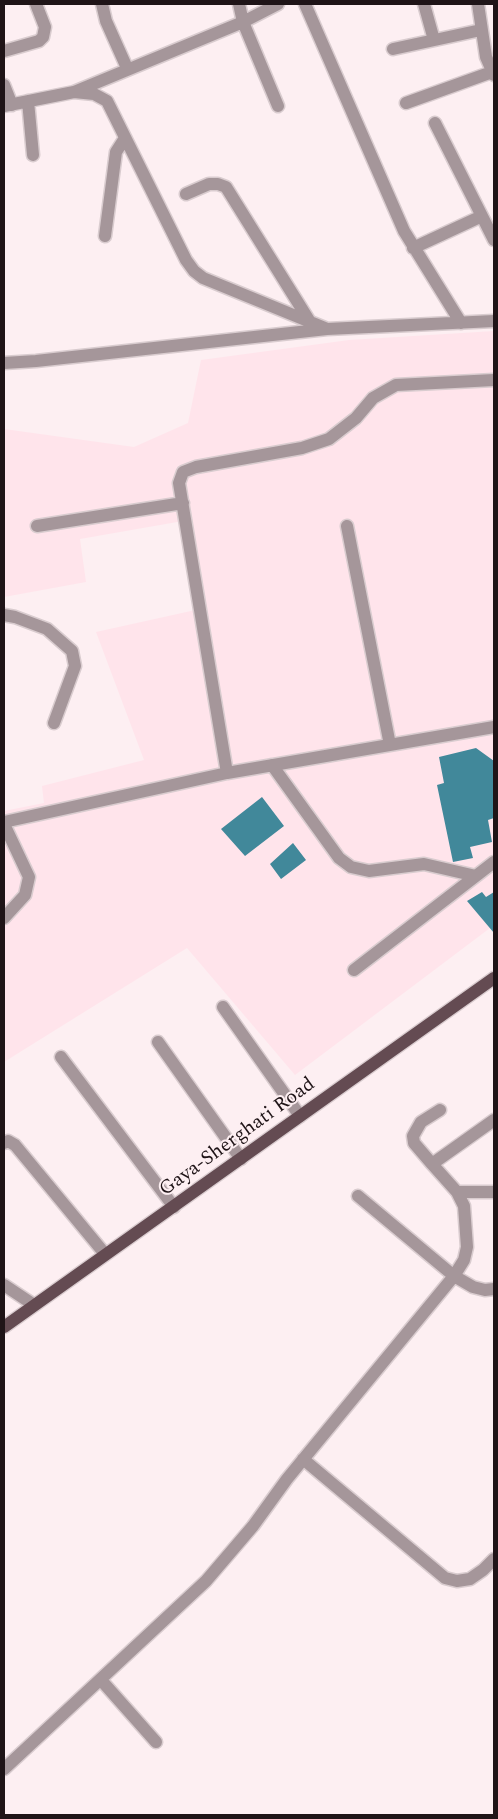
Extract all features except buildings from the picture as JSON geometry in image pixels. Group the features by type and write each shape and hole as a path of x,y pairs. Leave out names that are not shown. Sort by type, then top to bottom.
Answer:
{"main road":[{"name":"Gaya-Sherghati Road","path":"4,1327 494,978"}],"street":[{"path":"4,51 39,41 43,37 45,27 36,4"},
{"path":"102,4 106,21 127,68"},
{"path":"239,4 243,22 278,106"},
{"path":"4,85 8,105 74,92 127,68 243,22 278,4"},
{"path":"305,4 413,248 461,323"},
{"path":"424,4 434,40"},
{"path":"406,103 493,74 481,30 478,4"},
{"path":"393,49 481,30"},
{"path":"74,92 94,94 106,101 186,260 194,271 203,278 327,328"},
{"path":"28,101 33,156"},
{"path":"434,123 494,240"},
{"path":"105,236 116,152 125,138"},
{"path":"186,194 209,184 218,184 226,187 310,322"},
{"path":"413,248 482,216"},
{"path":"4,363 327,328 494,321"},
{"path":"227,773 179,483 183,472 196,467 302,448 329,439 356,418 373,398 396,386 494,380"},
{"path":"38,526 183,503"},
{"path":"347,526 390,745"},
{"path":"4,615 29,621 47,629 72,651 75,666 54,723"},
{"path":"4,918 25,895 29,877 4,823 227,773 494,727"},
{"path":"272,765 339,858 351,867 370,872 424,864 476,876"},
{"path":"354,970 494,862"},
{"path":"223,1007 300,1116"},
{"path":"158,1042 241,1159"},
{"path":"61,1057 174,1207"},
{"path":"4,1769 206,1581 253,1526 267,1504 303,1458 454,1276 464,1260 467,1247 464,1206 457,1192 414,1144 412,1136 422,1122 440,1110"},
{"path":"432,1164 494,1120"},
{"path":"4,1143 8,1141 15,1145 105,1254"},
{"path":"457,1192 494,1192"},
{"path":"358,1196 454,1276 473,1287 485,1290 494,1288"},
{"path":"4,1285 34,1305"},
{"path":"303,1458 445,1578 457,1581 470,1579 494,1559"},
{"path":"101,1680 156,1742"}],"shaded area":[{"path":"494,331 494,925 295,1075 187,948 4,1062 4,811 44,803 42,786 144,760 96,632 200,609 183,521 80,539 86,582 4,597 4,429 134,447 188,423 201,360 349,340"}]}
